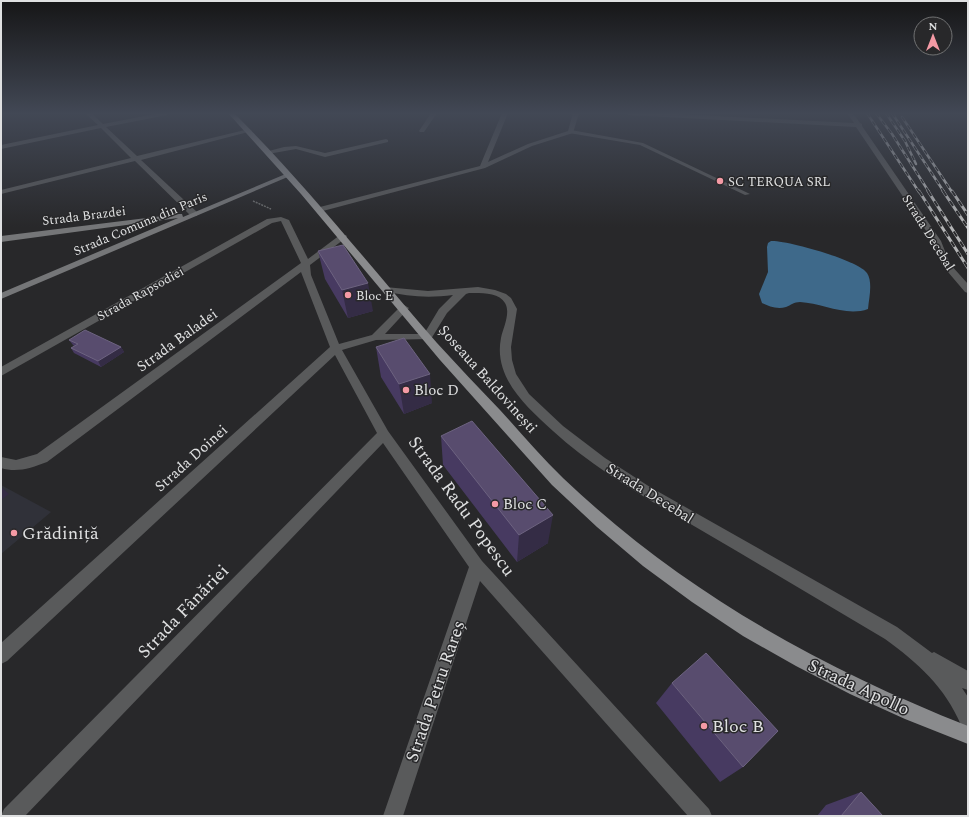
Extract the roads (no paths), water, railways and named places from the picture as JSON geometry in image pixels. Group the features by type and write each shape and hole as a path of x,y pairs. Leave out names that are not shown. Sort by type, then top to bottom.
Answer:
{"main road":[{"name":"Șoseaua Baldovinești","path":"268,152 388,289 427,337 555,478 584,507 659,570 752,632"},
{"name":"Strada Apollo","path":"752,632 808,664 866,693 933,722 968,735"}],"street":[{"path":"130,151 194,214"},
{"path":"1,192 169,151"},
{"path":"484,167 490,151"},
{"path":"319,210 484,167 517,151"},
{"name":"Strada Decebal","path":"877,151 936,241 946,265 968,290"},
{"name":"Strada Comuna din Paris","path":"1,296 288,174"},
{"name":"Strada Brazdei","path":"1,239 194,214"},
{"name":"Strada Radu Popescu","path":"281,219 285,220 306,264 306,275 336,348 384,434 477,566 702,816"},
{"name":"Strada Rapsodiei","path":"1,372 270,221 281,219"},
{"name":"Strada Baladei","path":"1,462 14,466 27,464 42,458 343,237"},
{"name":"Strada Decebal","path":"388,289 420,294 490,291 502,295 509,300 513,307 506,345 506,359 509,370 530,402 589,454 639,488 891,633 917,651 968,681"},
{"path":"427,337 443,311 462,291"},
{"path":"376,337 404,308"},
{"name":"Strada Doinei","path":"1,655 336,348 376,337 427,337"},
{"name":"Strada Fânăriei","path":"11,816 384,434"},
{"name":"Strada Petru Rareș","path":"393,816 477,566"},
{"name":"Strada Decebal","path":"917,651 950,684 962,703 968,718"}],"lane":[{"path":"268,152 273,151"},
{"path":"309,151 319,155 342,151"},
{"path":"655,151 747,194"}],"water":[{"path":"771,241 806,247 837,257 861,268 867,273 870,281 868,309 860,311 843,311 800,302 779,308 762,303 759,294 768,272 767,247 768,243"}],"railway":[{"path":"892,151 919,192"},
{"path":"903,151 929,192"},
{"path":"910,151 916,164"},
{"path":"917,151 944,192"},
{"path":"925,151 952,192"},
{"path":"919,191 968,268"},
{"path":"928,191 968,254"},
{"path":"943,191 968,228"},
{"path":"952,191 968,215"}],"place":[{"name":"SC TERQUA SRL","path":"720,181"},
{"name":"Bloc E","path":"348,295"},
{"name":"Bloc D","path":"406,390"},
{"name":"Bloc C","path":"495,504"},
{"name":"Grădiniță","path":"14,533"},
{"name":"Bloc B","path":"704,726"}]}
